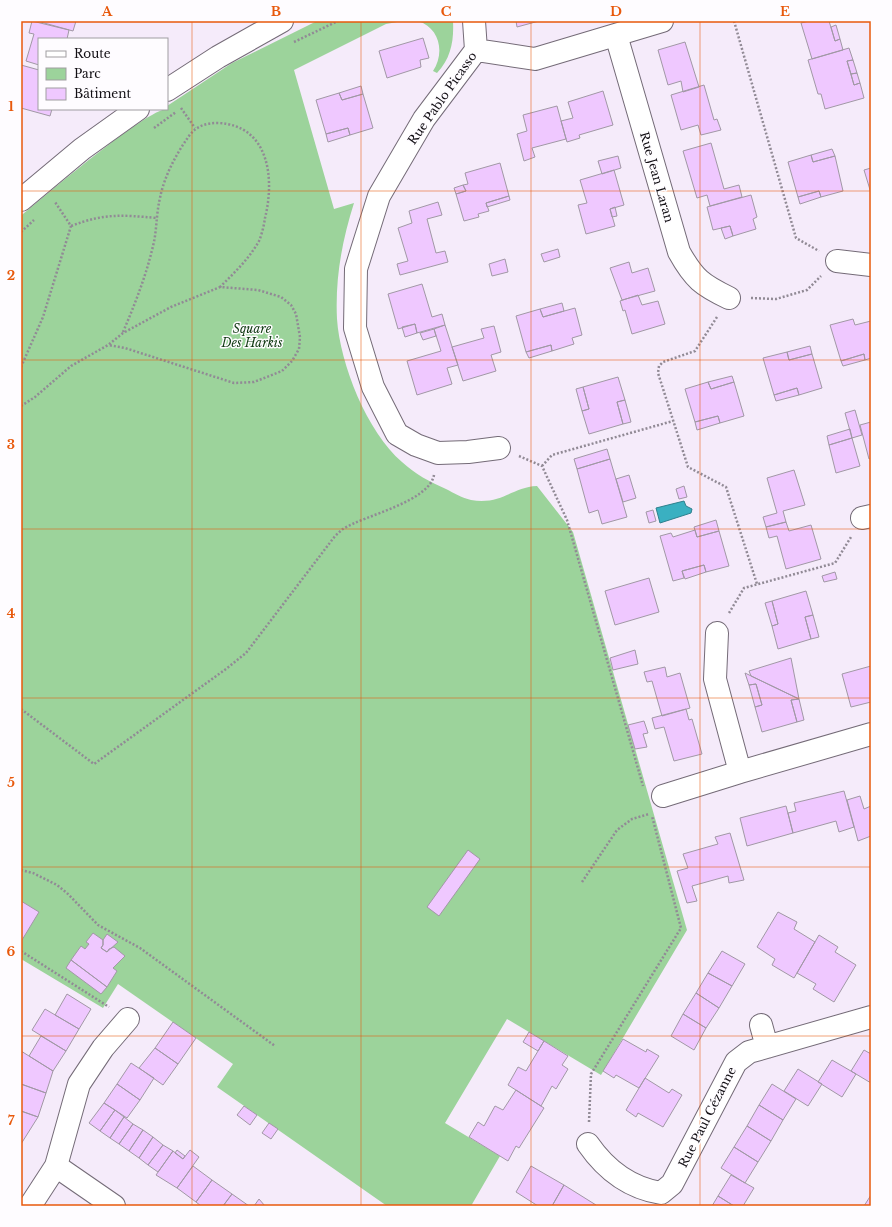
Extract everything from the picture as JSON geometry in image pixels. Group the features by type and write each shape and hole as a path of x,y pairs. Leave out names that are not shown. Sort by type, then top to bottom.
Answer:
{"street":[{"path":"168,89 218,57 282,21"},
{"name":"Rue Pablo Picasso","path":"474,21 476,50 424,119 379,196 356,269 355,328 373,387 397,434 416,446 438,453 468,452 499,448"},
{"path":"476,50 535,59 662,21"},
{"name":"Rue Jean Laran","path":"616,35 679,252 696,279 710,289 728,298"},
{"path":"21,200 82,148 137,110"},
{"path":"837,261 871,265"},
{"path":"717,633 715,679 740,772"},
{"path":"652,802 740,772 871,734"},
{"name":"Rue Paul Cézanne","path":"588,1144 598,1160 611,1172 644,1190 661,1193 672,1184 736,1062 749,1052 871,1016"},
{"path":"30,1206 56,1166 79,1084 103,1048 128,1019"},
{"path":"761,1025 767,1047"},
{"path":"56,1166 114,1206"}],"path":[{"path":"291,43 338,21"},
{"path":"734,21 796,238 837,261 807,290 776,299 728,298 695,351 663,362 659,366 658,372 688,467 726,487 757,584"},
{"path":"150,130 188,104"},
{"path":"182,108 195,128"},
{"path":"21,406 35,397 71,366 108,345 123,332 171,307 220,287 242,264 259,240 268,207 269,170 263,149 249,133 229,124 211,123 195,128 180,150 169,172 160,198 149,259 123,332"},
{"path":"49,207 61,197"},
{"path":"55,202 71,226"},
{"path":"71,226 91,218 114,215 157,218"},
{"path":"21,232 38,217"},
{"path":"21,367 43,317 71,226"},
{"path":"108,345 125,348 234,383 254,382 282,371 292,361 298,349 300,337 296,314 290,305 280,297 258,290 220,287"},
{"path":"588,1144 591,1074 681,928 652,802 567,520 542,466 552,455 674,421"},
{"path":"21,709 94,764 226,669 246,652 342,529 413,498 424,490 433,480 438,453"},
{"path":"717,633 744,588 835,563 866,517"},
{"path":"582,882 617,830 652,802"},
{"path":"21,870 33,873 57,885 98,925 140,948 275,1046"},
{"path":"21,951 128,1019"}],"green space":[{"name":"Square Des Harkis","path":"317,21 403,21 386,24 294,70 334,209 354,203 340,260 337,289 337,319 339,337 350,376 367,415 378,433 389,449 417,474 428,481 471,500 491,500 520,489 537,486 573,532 687,930 601,1075 507,1019 445,1123 500,1156 471,1206 387,1206 217,1087 233,1064 118,984 103,1008 21,959 21,216 118,138 156,113 168,110 168,105 232,63"},
{"path":"418,21 453,21 451,49 446,61 437,73 433,71 439,57 436,35 425,24"}],"water":[{"path":"684,501 686,506 692,509 691,513 660,523 656,508"}],"building":[{"path":"32,21 69,30 67,38 38,38 38,65 26,61 34,34 29,33"},
{"path":"37,21 76,21 73,31"},
{"path":"516,21 539,21 517,27"},
{"path":"809,21 829,21 835,41 840,39 843,50 812,59 801,23"},
{"path":"836,25 840,39 835,41 831,27"},
{"path":"423,38 429,58 420,60 421,67 387,78 379,51"},
{"path":"685,42 699,87 683,92 681,81 668,85 658,50"},
{"path":"849,48 853,60 847,61 854,85 860,83 864,98 825,109 821,94 818,94 808,60"},
{"path":"853,60 857,73 851,74 847,61"},
{"path":"21,65 38,70 38,110 52,110 50,116 21,108"},
{"path":"857,73 860,83 854,85 851,74"},
{"path":"704,85 714,120 717,119 721,130 701,135 698,125 681,130 671,95"},
{"path":"361,86 363,94 342,100 339,93"},
{"path":"603,91 613,125 579,135 580,138 567,142 561,121 573,118 568,102"},
{"path":"339,93 342,100 363,94 373,128 350,135 348,128 326,134 316,100"},
{"path":"557,106 566,139 532,148 535,157 524,161 517,134 527,131 523,115"},
{"path":"348,128 350,135 328,142 326,134"},
{"path":"711,143 724,189 739,185 742,197 710,206 707,195 697,198 683,151"},
{"path":"832,149 835,156 813,162 811,155"},
{"path":"811,155 813,162 835,156 843,191 821,197 819,191 798,197 788,162"},
{"path":"618,156 621,168 602,174 598,161"},
{"path":"500,163 509,196 486,203 489,211 478,214 479,217 464,221 456,194 466,191 463,185 468,184 465,173"},
{"path":"871,168 871,193 864,170"},
{"path":"614,170 624,205 610,209 615,226 586,234 578,205 587,203 580,180"},
{"path":"463,185 466,191 456,194 454,188"},
{"path":"819,191 821,197 800,204 798,197"},
{"path":"751,195 757,217 753,219 756,229 733,236 730,226 713,230 707,207"},
{"path":"509,196 510,200 487,207 486,203"},
{"path":"438,202 442,215 427,219 436,253 445,251 448,262 400,275 397,264 408,261 398,228 412,223 409,211"},
{"path":"615,207 617,216 612,217 610,209"},
{"path":"730,226 733,236 725,239 721,228"},
{"path":"558,249 560,257 544,262 541,254"},
{"path":"505,259 508,272 492,276 489,264"},
{"path":"629,262 632,273 648,268 655,291 622,300 610,268"},
{"path":"422,284 432,317 442,314 445,325 417,333 415,324 398,329 388,294"},
{"path":"638,295 642,305 658,301 665,324 632,334 625,310 623,311 620,301"},
{"path":"562,303 564,311 543,317 540,309"},
{"path":"575,308 582,335 572,338 574,344 552,351 551,345 526,352 516,316 540,309 543,317"},
{"path":"853,319 855,325 871,321 871,358 865,360 864,354 841,361 830,325"},
{"path":"415,324 417,333 405,337 402,327"},
{"path":"445,325 458,365 447,368 452,384 417,395 407,361 441,351 434,329"},
{"path":"494,326 501,352 491,355 496,371 463,381 452,347 484,338 481,329"},
{"path":"434,329 436,336 423,340 420,333"},
{"path":"551,345 552,351 529,358 526,352"},
{"path":"810,346 812,354 789,360 787,352"},
{"path":"787,352 789,360 812,354 822,388 799,395 797,388 774,395 763,358"},
{"path":"864,354 865,360 843,366 841,361"},
{"path":"732,376 734,382 711,389 708,382"},
{"path":"618,377 625,400 617,402 623,424 589,434 582,411 589,409 583,387"},
{"path":"708,382 711,389 734,382 744,416 720,423 718,416 695,422 685,389"},
{"path":"583,387 589,409 582,411 576,389"},
{"path":"797,388 799,395 776,401 774,395"},
{"path":"625,400 631,422 623,424 617,402"},
{"path":"855,410 862,435 852,438 845,413"},
{"path":"718,416 720,423 697,430 695,422"},
{"path":"871,422 871,458 869,459 860,425"},
{"path":"850,429 852,438 829,445 827,436"},
{"path":"852,438 860,466 836,473 829,445"},
{"path":"607,449 610,459 577,469 574,459"},
{"path":"610,459 627,517 602,524 598,510 589,513 577,469"},
{"path":"794,470 805,505 783,511 786,522 766,527 763,517 777,513 767,478"},
{"path":"629,475 636,498 623,502 616,479"},
{"path":"684,486 687,497 679,499 676,489"},
{"path":"653,510 656,521 649,523 646,512"},
{"path":"716,520 719,531 697,537 694,527"},
{"path":"786,522 789,531 811,525 821,559 786,569 777,536 769,538 766,527"},
{"path":"695,530 697,537 719,531 729,566 706,572 704,565 682,571 684,578 673,581 660,536 671,533 673,537"},
{"path":"704,565 706,572 685,579 682,571"},
{"path":"835,572 837,579 824,582 822,576"},
{"path":"649,578 659,612 615,625 605,591"},
{"path":"806,591 813,615 805,617 811,639 778,649 772,626 778,624 772,601"},
{"path":"772,601 778,624 772,626 765,603"},
{"path":"813,615 819,637 811,639 805,617"},
{"path":"635,650 638,664 613,670 610,658"},
{"path":"791,658 799,699 751,676 749,671"},
{"path":"871,666 871,702 851,707 842,674"},
{"path":"665,667 667,677 680,673 690,708 662,716 652,681 647,682 644,672"},
{"path":"745,673 799,699 791,700 797,722 762,732 755,707 762,705 756,684 749,685"},
{"path":"756,684 762,705 755,707 749,685"},
{"path":"799,699 804,720 797,722 791,700"},
{"path":"686,709 689,720 692,719 702,754 674,761 664,727 655,729 652,718"},
{"path":"644,721 648,733 643,734 647,747 635,749 628,725"},
{"path":"844,791 854,827 839,832 836,821 793,833 788,813 796,811 794,803"},
{"path":"860,796 864,809 871,806 871,836 858,841 847,800"},
{"path":"786,806 793,833 747,846 740,818"},
{"path":"730,833 744,880 729,883 728,876 692,886 697,901 687,903 677,871 688,868 683,854 718,844 715,837"},
{"path":"468,850 480,859 439,916 427,907"},
{"path":"21,901 39,912 22,940 21,939"},
{"path":"778,912 797,922 794,929 815,942 794,978 772,965 775,959 757,947"},
{"path":"93,933 103,940 103,945 101,948 107,952 109,949 114,947 125,956 113,968 117,971 107,987 71,960 81,946 85,949 89,944 86,942"},
{"path":"107,934 118,942 107,952 101,948 103,945 103,940"},
{"path":"819,935 838,947 835,952 856,965 834,1002 813,989 816,984 797,973"},
{"path":"722,951 745,964 732,986 708,973"},
{"path":"71,960 107,987 101,994 66,968"},
{"path":"708,973 732,986 719,1008 696,993"},
{"path":"696,993 719,1008 706,1028 683,1014"},
{"path":"67,994 91,1009 79,1029 55,1015"},
{"path":"45,1009 79,1029 66,1051 32,1030"},
{"path":"683,1014 706,1028 694,1050 671,1036"},
{"path":"173,1022 196,1038 178,1064 155,1048"},
{"path":"529,1032 544,1041 538,1051 523,1042"},
{"path":"41,1036 66,1051 53,1071 29,1056"},
{"path":"623,1039 646,1052 647,1049 659,1056 639,1088 616,1075 614,1078 603,1071"},
{"path":"544,1041 568,1056 562,1065 568,1069 556,1089 552,1086 541,1106 508,1085 518,1067 526,1071"},
{"path":"155,1048 178,1064 163,1085 139,1068"},
{"path":"864,1050 871,1054 871,1083 851,1071"},
{"path":"21,1051 53,1071 46,1093 21,1084"},
{"path":"832,1060 856,1074 842,1097 818,1082"},
{"path":"131,1063 154,1078 140,1100 117,1084"},
{"path":"798,1069 822,1084 808,1106 784,1091"},
{"path":"645,1078 669,1093 672,1089 682,1095 663,1127 638,1113 636,1117 626,1110"},
{"path":"21,1084 46,1093 38,1117 21,1111"},
{"path":"117,1084 140,1100 127,1118 104,1103"},
{"path":"772,1084 796,1099 783,1120 759,1105"},
{"path":"516,1090 544,1108 519,1148 516,1146 508,1161 469,1137 478,1122 484,1126 495,1106 503,1110"},
{"path":"104,1103 115,1110 100,1131 89,1123"},
{"path":"759,1105 783,1120 771,1141 747,1126"},
{"path":"244,1106 257,1115 250,1125 237,1115"},
{"path":"115,1110 124,1117 110,1138 100,1131"},
{"path":"21,1111 38,1117 21,1144"},
{"path":"124,1117 133,1124 119,1144 110,1138"},
{"path":"269,1123 278,1129 271,1139 262,1133"},
{"path":"133,1124 143,1130 129,1151 119,1144"},
{"path":"747,1126 771,1141 758,1162 734,1147"},
{"path":"143,1130 153,1137 139,1158 129,1151"},
{"path":"153,1137 163,1145 148,1165 139,1158"},
{"path":"163,1145 173,1151 158,1172 148,1165"},
{"path":"734,1147 758,1162 745,1183 721,1168"},
{"path":"177,1150 185,1156 183,1159 175,1153"},
{"path":"190,1150 199,1157 177,1188 156,1175 173,1151 183,1159"},
{"path":"193,1166 212,1180 196,1202 177,1188"},
{"path":"531,1166 564,1185 552,1206 538,1206 516,1192"},
{"path":"731,1175 754,1188 743,1206 734,1206 718,1196"},
{"path":"212,1180 232,1194 223,1206 201,1206 196,1202"},
{"path":"564,1185 596,1205 552,1206"},
{"path":"232,1194 249,1206 223,1206"},
{"path":"871,1195 871,1206 864,1206"},
{"path":"718,1196 734,1206 712,1206"},
{"path":"259,1199 265,1206 254,1206"}]}
